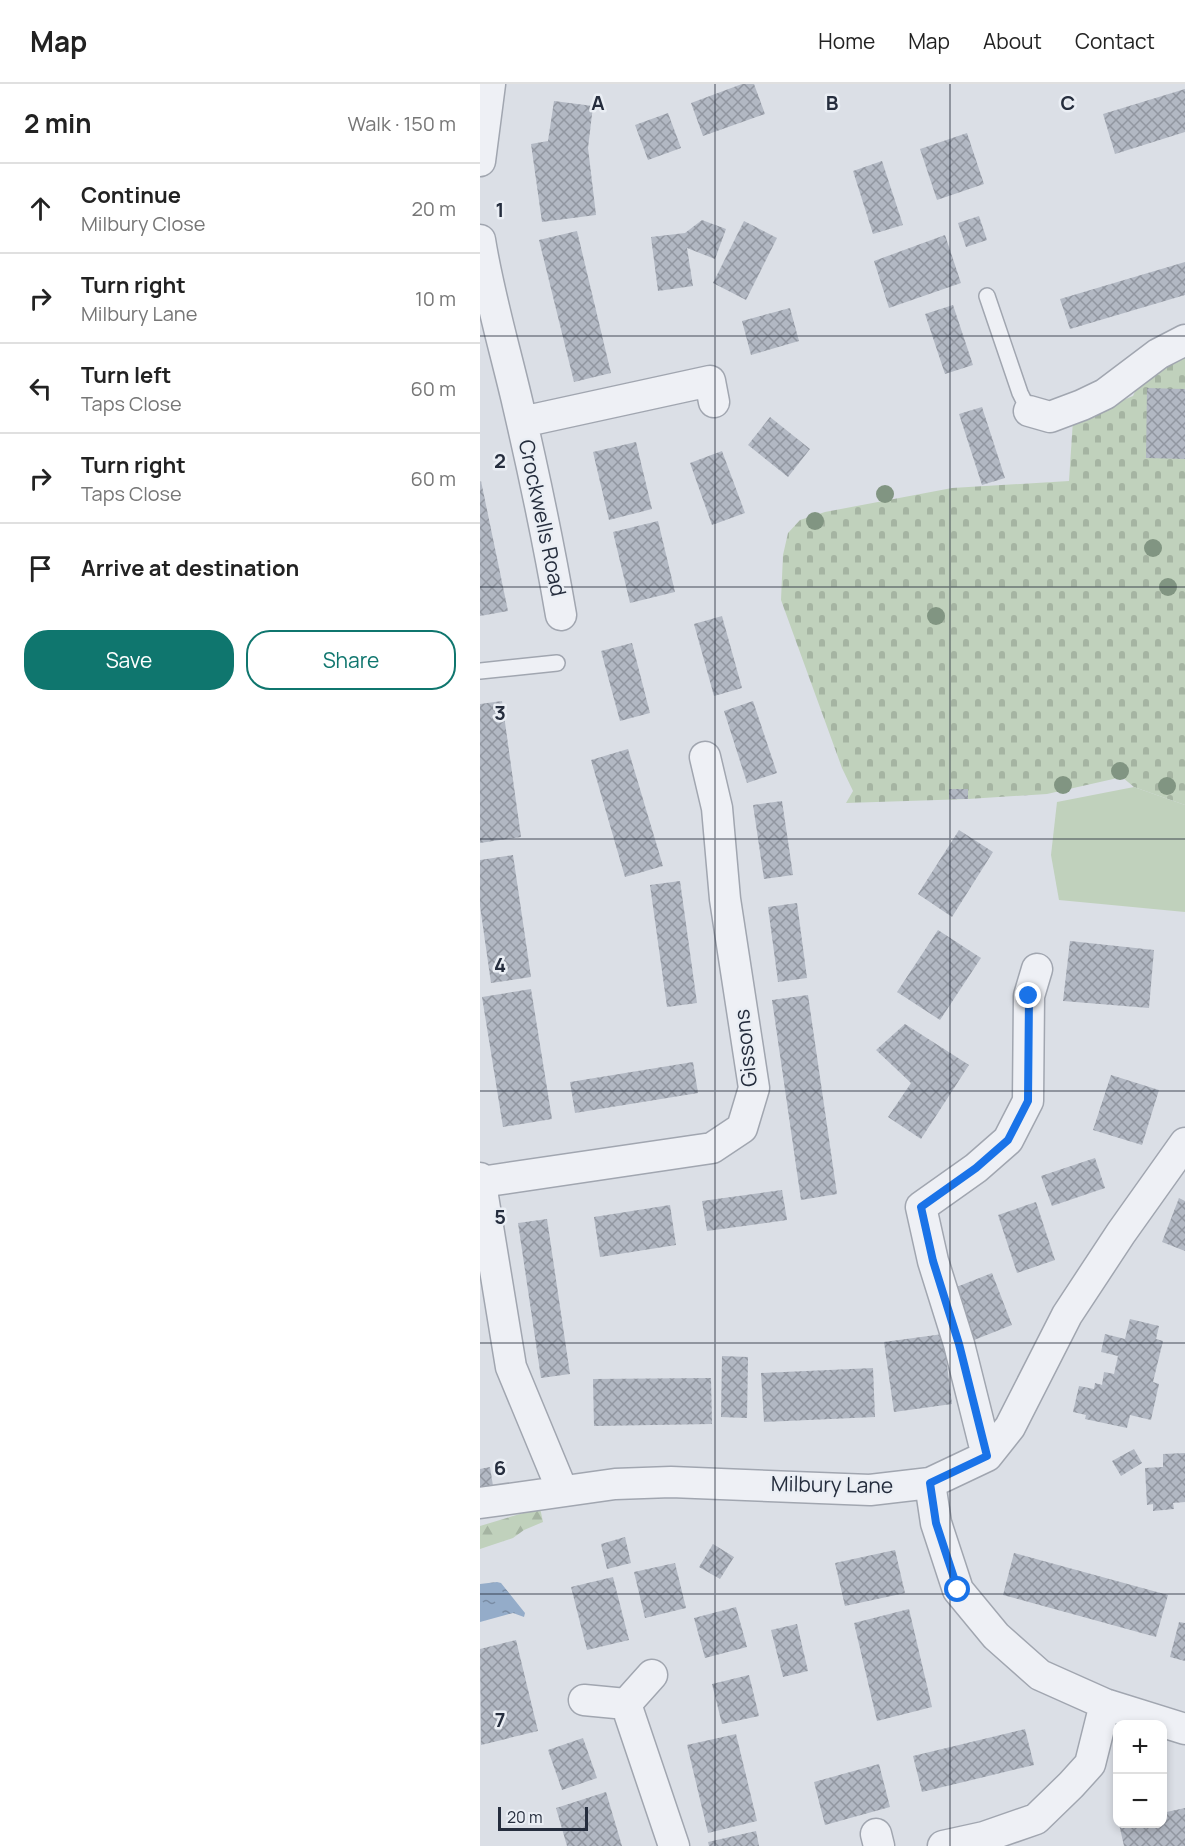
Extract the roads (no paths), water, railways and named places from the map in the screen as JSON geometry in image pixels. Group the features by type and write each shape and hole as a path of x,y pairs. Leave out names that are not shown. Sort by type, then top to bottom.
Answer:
{"street":[{"path":"480,161 490,84"},
{"name":"Crockwells Road","path":"480,240 488,288 522,422 547,534 561,615"},
{"path":"1029,411 1050,417 1082,405 1105,394 1158,354 1185,340"},
{"name":"Crockwells Road","path":"522,422 709,381"},
{"name":"Gissons","path":"481,1182 712,1148 742,1128 754,1088 725,899 704,809 705,757"},
{"path":"987,1456 959,1344 933,1261 921,1207 976,1168 1008,1140 1028,1101 1029,996 1037,969"},
{"name":"Milbury Lane","path":"480,1503 615,1484 670,1482 870,1490 930,1483 987,1456 1010,1427 1067,1315 1121,1233 1185,1143"},
{"path":"480,1178 511,1367 562,1490"},
{"path":"930,1483 936,1523 958,1590 996,1636 1040,1675 1105,1704 1185,1729"},
{"path":"626,1704 651,1675"},
{"path":"584,1700 626,1704"},
{"path":"626,1704 674,1846"},
{"path":"943,1846 984,1837 1036,1819 1090,1764 1105,1704"}],"lane":[{"path":"987,296 1020,393 1029,411"},
{"path":"480,671 557,663"}],"water":[{"path":"501,1583 525,1613 524,1617 513,1613 480,1622 480,1584"}]}
